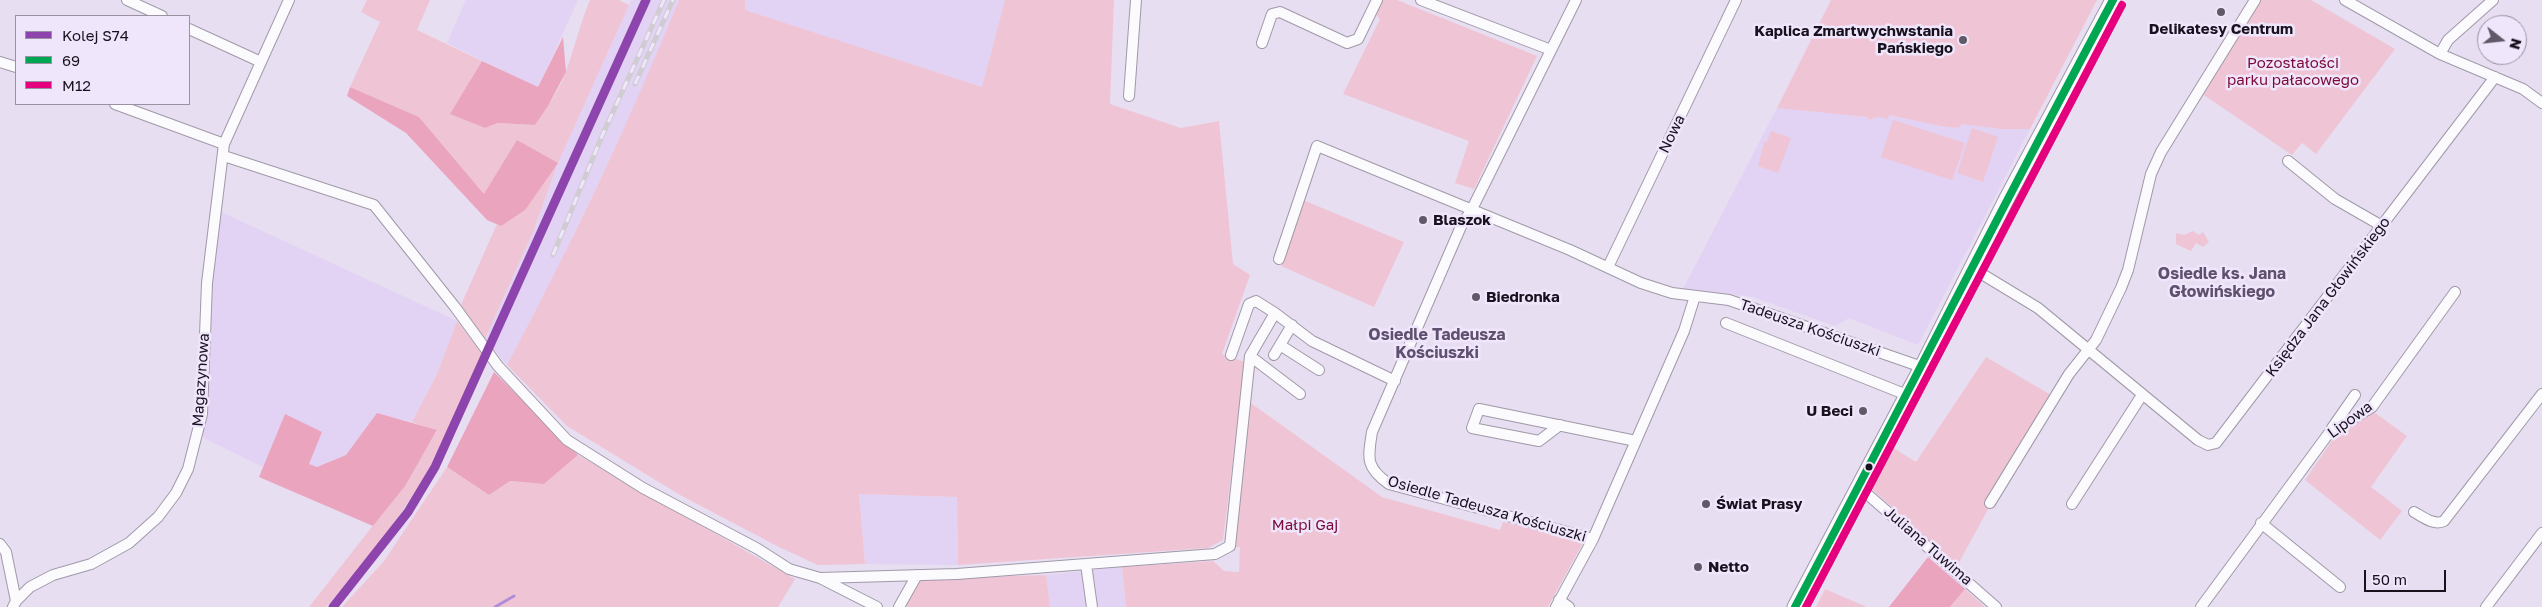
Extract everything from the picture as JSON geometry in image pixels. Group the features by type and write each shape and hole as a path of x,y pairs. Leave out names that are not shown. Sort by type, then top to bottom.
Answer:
{"street":[{"path":"126,0 160,15"},
{"name":"Magazynowa","path":"15,604 30,587 53,576 91,564 128,543 158,517 176,493 188,469 202,414 207,284 215,204 224,150 289,0"},
{"path":"1129,96 1136,0"},
{"path":"1262,43 1272,14 1280,12 1347,43 1358,40 1377,0"},
{"path":"1421,0 1551,50"},
{"path":"1471,211 1576,0"},
{"name":"Nowa","path":"1608,267 1736,0"},
{"path":"1795,607 2113,0"},
{"path":"1990,503 2069,374 2086,350 2096,340 2128,270 2151,174 2161,152 2255,0"},
{"path":"2346,0 2440,54 2523,90 2542,103"},
{"path":"2440,54 2448,40 2493,0"},
{"path":"190,29 261,62"},
{"path":"0,62 15,68"},
{"name":"Księdza Jana Głowińskiego","path":"1972,268 2038,308 2086,350 2198,440 2208,445 2216,443 2495,77"},
{"path":"117,105 224,150 374,205 455,307 498,366 567,440 643,488 758,549 789,569 820,578 877,607"},
{"path":"1279,259 1317,146 1672,293 1696,296"},
{"path":"2288,161 2335,199 2382,226"},
{"name":"Osiedle Tadeusza Kościuszki","path":"1471,211 1462,224 1372,432 1368,454 1373,473 1388,484 1593,539 1684,330 1696,296"},
{"name":"Lipowa","path":"2201,607 2329,433 2372,407 2455,292"},
{"name":"Tadeusza Kościuszki","path":"1696,296 1729,300 1922,367"},
{"path":"1231,355 1249,304 1256,301 1276,313 1312,341 1395,381"},
{"path":"820,578 918,575 1215,554 1230,546 1250,356 1276,313"},
{"path":"1726,323 1907,395"},
{"path":"1274,355 1292,325"},
{"path":"1280,345 1320,370"},
{"path":"1250,356 1300,394"},
{"path":"2414,512 2439,524 2444,521 2542,394"},
{"path":"2072,504 2142,395"},
{"path":"2329,433 2355,395"},
{"path":"1560,425 1539,441 1472,428 1478,408 1560,425 1636,441"},
{"name":"Juliana Tuwima","path":"1858,486 1996,607"},
{"path":"2261,523 2340,587"},
{"path":"2486,607 2542,533"},
{"path":"1569,607 1558,604 1593,539"},
{"path":"0,544 6,552 15,604"},
{"path":"1086,564 1092,607"},
{"path":"899,607 918,575"}],"shaded area":[{"path":"466,0 578,0 538,88 447,43"},
{"path":"631,0 679,0 640,95 553,279 507,365 485,339 533,232 558,163"},
{"path":"745,0 1005,0 982,87 744,10"},
{"path":"563,37 566,72 548,106 535,125 498,123 485,128 450,114 482,61 538,87"},
{"path":"350,87 419,117 484,194 517,140 558,163 525,210 501,226 487,220 406,133 347,96"},
{"path":"1777,108 1867,117 1869,120 1877,117 1888,118 1889,115 1958,128 1962,124 2000,129 2030,129 1918,345 1849,318 1835,326 1753,297 1683,289"},
{"path":"219,211 457,321 437,374 412,422 377,414 346,455 317,467 309,465 285,415 263,467 202,437 209,399 212,286"},
{"path":"494,372 578,455 544,484 510,481 489,495 447,467"},
{"path":"377,413 437,430 405,486 373,526 259,477 285,414 322,432 309,464 317,467 346,455"},
{"path":"859,494 957,497 958,565 865,564"},
{"path":"1928,557 1965,589 1950,607 1889,607"},
{"path":"1122,567 1126,607 1050,607 1046,575"}],"green space":[{"path":"367,0 430,0 417,30 482,61 451,114 485,128 498,123 535,125 560,85 590,0 619,0 629,5 558,163 533,232 485,339 460,307 497,224 501,226 484,194 419,117 350,87 380,22 361,12"},
{"path":"679,0 745,0 745,10 982,87 1005,0 1114,0 1110,104 1181,128 1219,121 1233,264 1250,275 1222,354 1245,362 1223,540 1208,548 958,565 957,497 859,494 865,564 818,565 779,547 680,495 567,426 507,365 598,185 640,93"},
{"path":"1381,0 1397,0 1537,56 1474,189 1455,183 1469,141 1343,94 1380,19 1374,12"},
{"path":"1831,0 2097,0 2030,129 2000,129 1962,124 1959,128 1940,126 1889,115 1888,119 1877,117 1869,120 1867,117 1777,108"},
{"name":"Pozostałości parku pałacowego","path":"2261,0 2311,0 2395,49 2316,154 2302,143 2292,155 2201,93 2215,65"},
{"path":"1893,120 1965,143 1952,180 1881,157"},
{"path":"1972,128 1998,137 1983,182 1957,173"},
{"path":"1771,131 1791,138 1778,173 1758,166 1764,142 1767,142"},
{"path":"1303,200 1404,242 1374,307 1281,266"},
{"path":"2193,231 2199,235 2203,232 2209,242 2203,247 2196,243 2191,251 2176,244 2176,233 2184,235"},
{"path":"457,321 482,354 443,442 405,508 359,568 326,607 309,607 404,486 437,431 412,422 437,374"},
{"path":"1986,357 2051,395 1957,566 1872,489 1892,447 1916,462"},
{"name":"Małpi Gaj","path":"1248,401 1382,497 1500,530 1503,522 1584,541 1548,607 1126,607 1122,567 1213,561 1224,571 1239,572 1240,547 1233,547"},
{"path":"2375,413 2407,436 2371,487 2402,511 2380,540 2305,480 2349,416"},
{"path":"578,455 795,579 778,607 342,607 384,561 447,467 489,495 510,481 544,484"},
{"path":"1046,575 1050,607 903,607 919,579"},
{"path":"1825,589 1867,607 1816,607"},
{"path":"1965,589 1985,607 1950,607"}],"waterway":[{"path":"495,607 514,596"}],"railway":[{"path":"553,255 602,136 664,0"},
{"path":"635,84 673,0"}],"rail line":[{"name":"S74","path":"333,607 408,512 435,467 646,0"}],"transit line":[{"name":"69","path":"1795,607 2113,0"},
{"name":"M12","path":"1806,607 2122,5"}],"place":[{"name":"Delikatesy Centrum","path":"2221,12"},
{"name":"Kaplica Zmartwychwstania Pańskiego","path":"1963,40"},
{"name":"Blaszok","path":"1423,220"},
{"name":"Biedronka","path":"1476,297"},
{"name":"U Beci","path":"1863,411"},
{"name":"Świat Prasy","path":"1706,504"},
{"name":"Netto","path":"1698,567"}],"district":[{"name":"Osiedle ks. Jana Głowińskiego","path":"2222,283"},
{"name":"Osiedle Tadeusza Kościuszki","path":"1437,344"}]}
